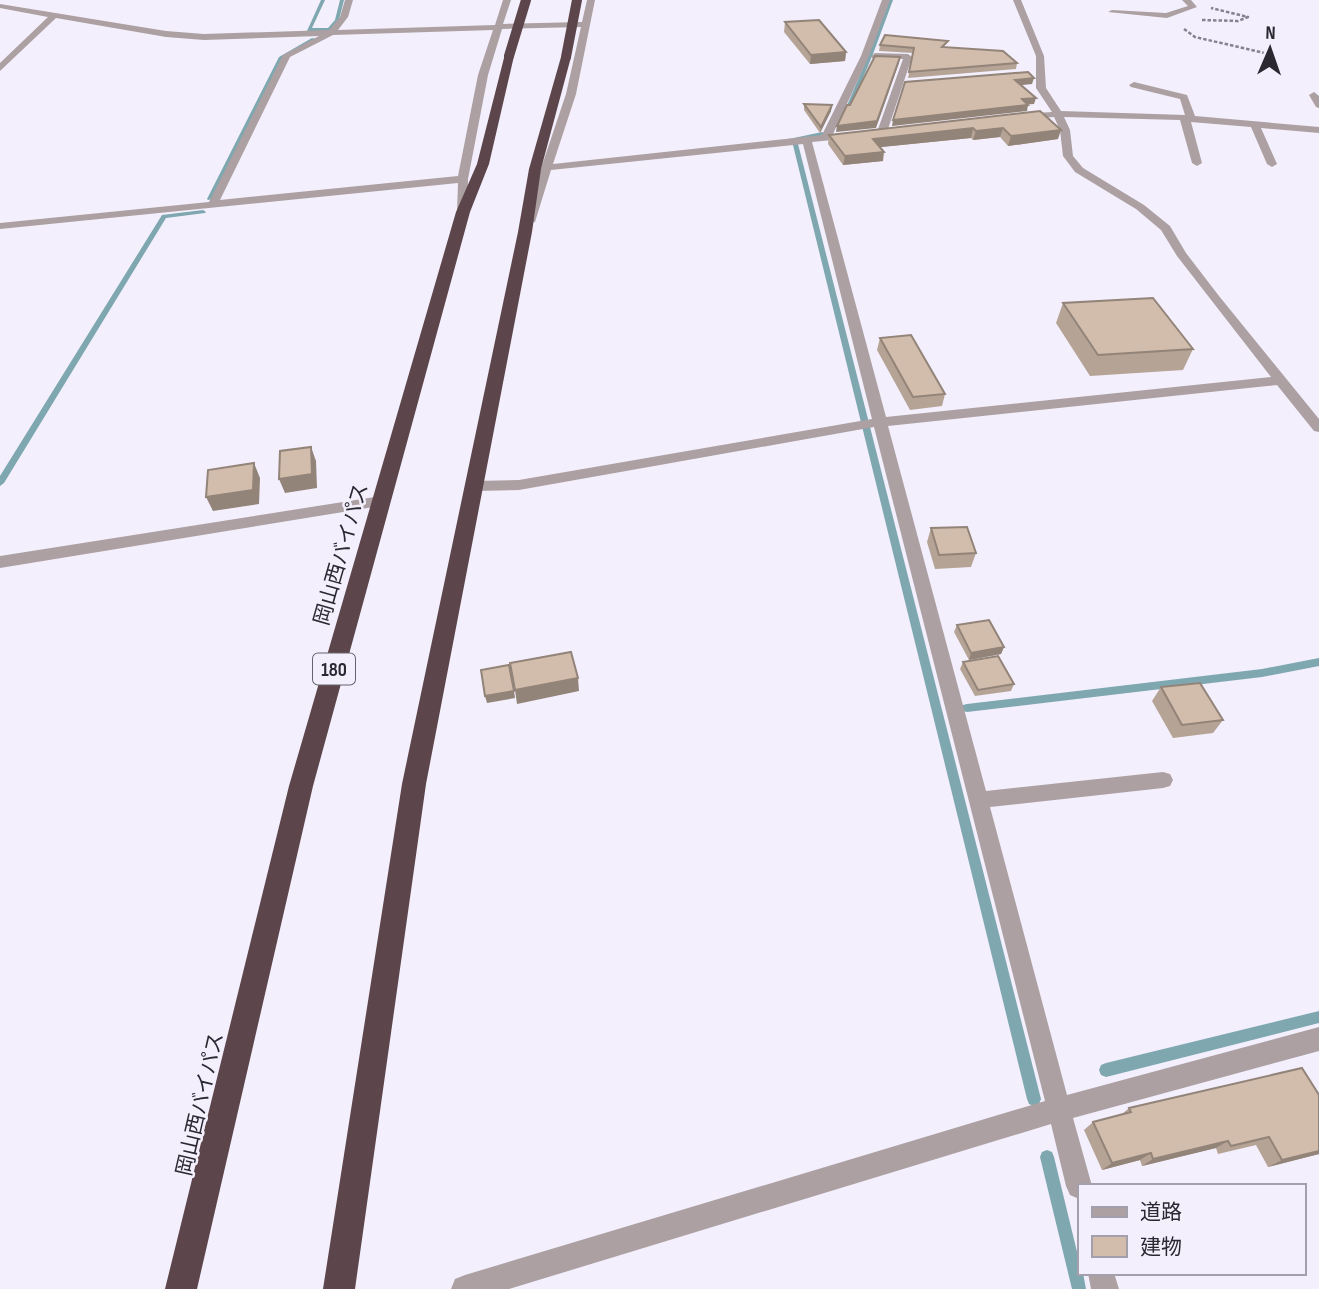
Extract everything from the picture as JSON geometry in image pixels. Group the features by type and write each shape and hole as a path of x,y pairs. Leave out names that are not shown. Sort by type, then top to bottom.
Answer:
{"highway":[{"name":"岡山西バイパス","path":"181,1289 301,786 463,212 483,164 509,56 526,0"},
{"path":"339,1289 414,784 525,232 535,169 566,57 577,0"}],"street":[{"path":"213,204 287,55 331,33 344,17 349,0"},
{"path":"463,212 463,179 483,75 507,0"},
{"path":"525,232 549,167 571,94 591,0"},
{"path":"826,138 869,56 886,0"},
{"path":"1017,0 1040,56 1041,88 1057,112 1065,131 1068,156 1079,170 1140,207 1166,228 1181,254 1214,299 1319,428"},
{"path":"1112,12 1167,16 1189,3"},
{"path":"0,6 4,4 53,16 204,37 586,24"},
{"path":"0,68 53,16"},
{"path":"869,56 908,57 882,132"},
{"path":"1027,73 1040,72"},
{"path":"898,84 911,83"},
{"path":"1134,85 1184,97 1197,163"},
{"path":"1314,94 1319,105"},
{"path":"1003,118 1057,112 1114,113 1319,130"},
{"path":"1255,125 1272,164"},
{"path":"549,167 895,130"},
{"path":"799,142 871,423 979,800 1079,1184"},
{"path":"0,226 463,179"},
{"path":"475,486 519,485 871,423 1281,380"},
{"path":"0,562 381,501"},
{"path":"979,800 1163,780"},
{"path":"465,1289 1060,1109 1319,1039"}],"path":[{"path":"1189,3 1248,17 1238,21 1195,20"},
{"path":"1180,24 1195,37 1269,54"}],"building":[{"path":"819,20 846,52 811,55 785,22"},
{"path":"885,35 948,41 942,47 1003,51 1017,63 909,72 914,48 880,45"},
{"path":"875,56 900,57 877,121 837,126 847,105 850,105"},
{"path":"1028,72 1034,78 1015,80 1036,98 1022,99 1028,105 893,120 905,82"},
{"path":"804,104 832,105 821,127"},
{"path":"1040,111 1061,130 1011,136 1003,128 976,131 973,128 873,139 884,152 845,156 829,135"},
{"path":"1153,298 1193,349 1098,355 1063,303"},
{"path":"911,335 945,394 913,397 880,338"},
{"path":"311,447 312,474 279,479 280,451"},
{"path":"254,463 253,490 206,497 208,470"},
{"path":"967,527 976,553 939,555 931,528"},
{"path":"989,620 1004,647 971,653 957,625"},
{"path":"571,652 578,678 515,690 510,663"},
{"path":"998,656 1014,684 978,690 963,662"},
{"path":"509,665 514,691 485,696 481,670"},
{"path":"1200,683 1223,720 1182,725 1161,687"},
{"path":"1302,1068 1319,1095 1319,1151 1282,1160 1269,1137 1231,1146 1228,1141 1153,1159 1151,1153 1112,1163 1093,1122 1131,1112 1129,1108"}],"waterway":[{"path":"323,0 309,30 330,29"},
{"path":"330,29 337,20 342,0"},
{"path":"844,116 891,0"},
{"path":"210,199 281,57 314,39"},
{"path":"792,139 822,134"},
{"path":"794,139 1034,1099"},
{"path":"0,483 164,216 203,212"},
{"path":"967,708 1262,673 1319,662"},
{"path":"1106,1070 1319,1017"},
{"path":"1047,1157 1079,1289"}]}
